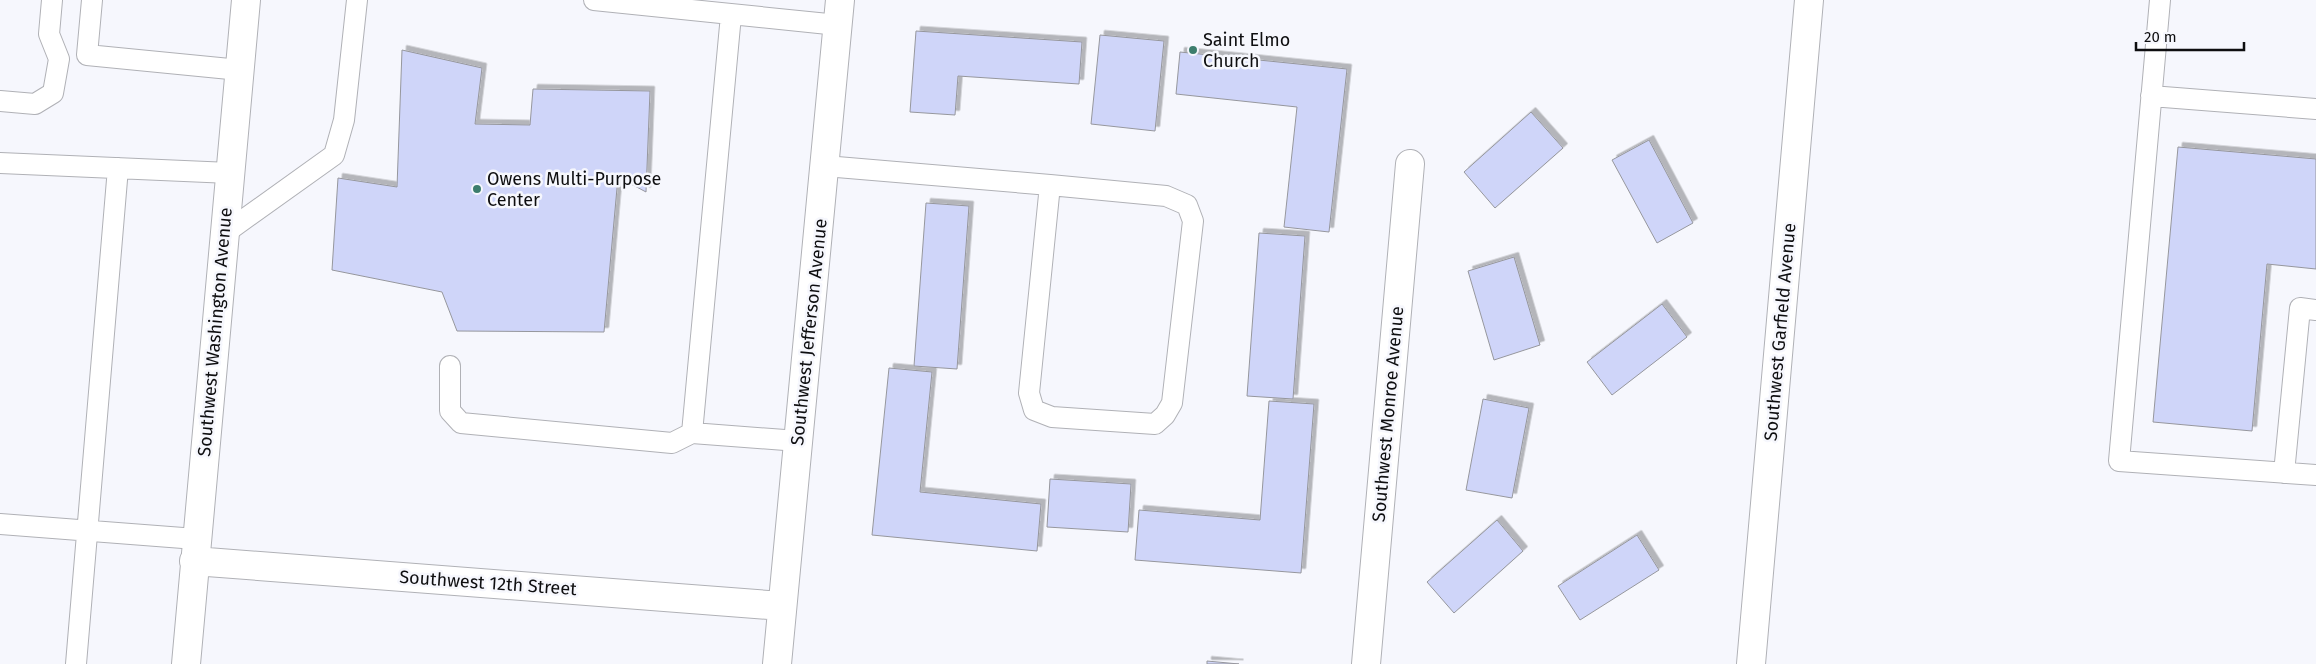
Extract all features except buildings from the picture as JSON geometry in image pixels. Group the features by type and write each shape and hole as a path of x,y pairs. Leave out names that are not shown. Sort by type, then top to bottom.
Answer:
{"street":[{"name":"Southwest Washington Avenue","path":"186,664 246,0"},
{"name":"Southwest Garfield Avenue","path":"1750,664 1809,0"},
{"name":"Southwest Jefferson Avenue","path":"777,664 826,166 839,13"},
{"name":"Southwest Monroe Avenue","path":"1366,664 1410,164"},
{"name":"Southwest 12th Street","path":"195,550 782,606"}],"lane":[{"path":"0,101 35,104 53,93 59,59 49,34 52,0"},
{"path":"87,55 92,0"},
{"path":"225,233 334,155 344,120 357,0"},
{"path":"594,0 732,14 839,13"},
{"path":"2160,0 2119,461 2316,475"},
{"path":"692,433 732,14"},
{"path":"59,59 87,55 240,70"},
{"path":"2151,96 2316,109"},
{"path":"0,163 230,173"},
{"path":"826,166 1050,185 1166,196 1188,204 1193,221 1172,403 1166,415 1154,424 1052,417 1034,410 1029,393 1050,185"},
{"path":"76,664 118,168"},
{"path":"2284,473 2300,308 2316,310"},
{"path":"450,366 450,410 462,423 672,443 692,433 798,441"},
{"path":"0,524 88,531 195,550"}],"place":[{"name":"Saint Elmo Church","path":"1193,50"},
{"name":"Owens Multi-Purpose Center","path":"477,189"}]}
